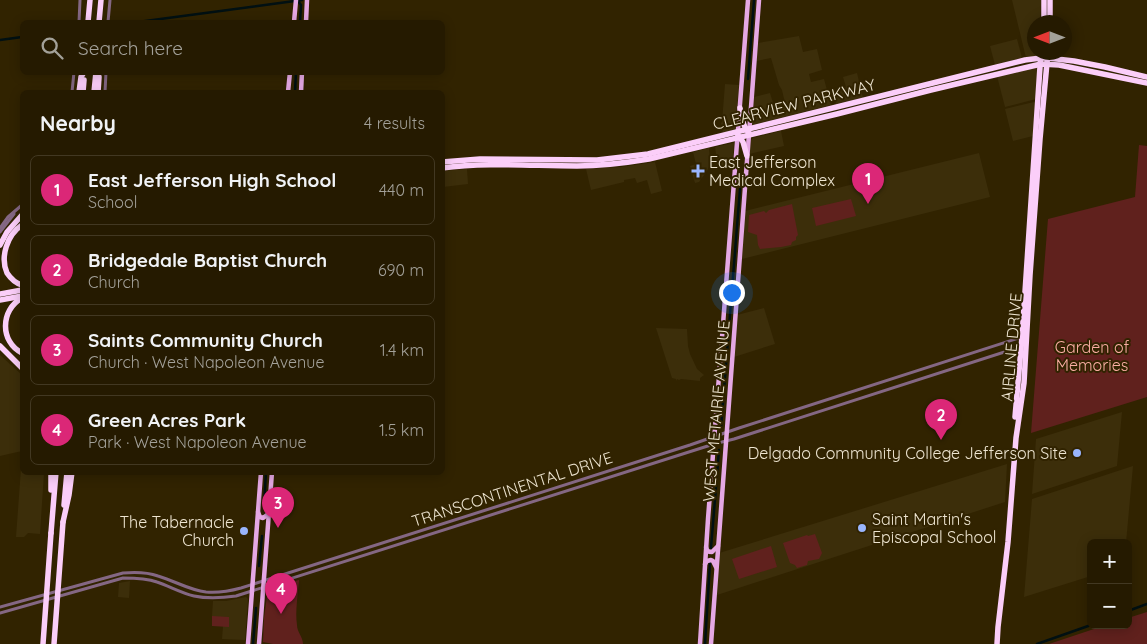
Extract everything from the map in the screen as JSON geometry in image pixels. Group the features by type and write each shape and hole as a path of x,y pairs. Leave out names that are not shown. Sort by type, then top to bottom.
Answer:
{"highway":[{"path":"88,20 90,0"},
{"path":"99,20 101,0"},
{"path":"1044,0 1044,15"},
{"path":"1050,0 1050,15"},
{"name":"CLEARVIEW PARKWAY","path":"445,162 480,159 611,159 648,154 712,138 750,132 1027,60"},
{"name":"CLEARVIEW PARKWAY","path":"806,118 936,89 1037,60"},
{"name":"AIRLINE DRIVE","path":"993,644 1025,337 1044,60"},
{"path":"1048,60 1059,65 1147,83"},
{"name":"CLEARVIEW PARKWAY","path":"1066,60 1147,77"},
{"path":"79,90 82,75"},
{"path":"84,75 84,90"},
{"path":"94,90 97,75"},
{"path":"97,75 98,90"},
{"path":"936,89 961,80 962,76"},
{"path":"740,108 743,124 750,132"},
{"path":"737,135 743,142 747,156"},
{"name":"CLEARVIEW PARKWAY","path":"445,168 488,164 560,166 633,162 700,148 737,135"},
{"path":"700,148 702,144 711,142 712,138"},
{"path":"536,164 545,162 555,163 556,160"},
{"path":"560,166 562,163 578,160"},
{"path":"0,240 20,213"},
{"path":"0,245 20,213"},
{"path":"20,226 6,245 3,254 5,270 10,278 20,284"},
{"path":"0,294 20,290"},
{"path":"0,300 20,297"},
{"path":"20,298 8,308 1,320 2,334 10,346 20,351"},
{"path":"0,346 20,366"},
{"name":"AIRLINE DRIVE","path":"997,644 1008,542 1016,438 1024,383 1024,346"},
{"path":"50,475 53,509"},
{"path":"43,644 56,475"},
{"path":"54,644 67,475"},
{"path":"63,522 72,475"}],"main road":[{"path":"306,20 308,0"},
{"name":"WEST METAIRIE AVENUE","path":"700,644 748,0"},
{"name":"WEST METAIRIE AVENUE","path":"711,644 750,132 750,96 753,82 759,0"},
{"path":"294,20 296,1"},
{"path":"288,90 290,75"},
{"path":"301,90 302,75"},
{"path":"743,84 749,88 753,82"},
{"path":"743,84 745,92 750,96"},
{"path":"742,93 750,96"},
{"path":"741,100 744,97 750,96"},
{"path":"736,166 740,171 746,167"},
{"path":"734,184 736,180 740,179 745,184"},
{"path":"716,421 717,427 720,430 725,429 727,425"},
{"path":"713,454 718,447 723,450 724,454"},
{"path":"248,644 261,475"},
{"path":"259,644 272,475"},
{"path":"258,511 259,515 263,518 269,512"},
{"path":"256,529 263,525 268,535"},
{"path":"706,546 707,550 712,552 715,551 718,544"},
{"path":"705,564 711,560 716,565 716,571"}],"street":[{"path":"79,20 80,0"},
{"path":"108,20 110,0"},
{"path":"72,90 74,75"},
{"path":"105,90 106,75"},
{"path":"0,228 8,217 20,212"},
{"path":"0,232 20,213"},
{"name":"TRANSCONTINENTAL DRIVE","path":"0,607 123,573 134,572 159,576 189,588 206,592 229,591 252,585 1025,337"},
{"name":"TRANSCONTINENTAL DRIVE","path":"1,613 123,578 149,579 186,594 211,598 236,596 1024,346"},
{"path":"469,516 471,522"},
{"path":"1,613 8,609 10,604"}],"shaded area":[{"path":"1012,0 1041,0 1040,15 1027,15 1026,58"},
{"path":"799,36 803,52 817,49 822,70 809,74 811,82 824,79 831,105 752,125 754,97 770,93 774,106 785,103 771,58 756,61 758,43"},
{"path":"1017,39 1022,58 995,65 990,46"},
{"path":"1036,66 1038,68 1036,99 1005,107 997,76"},
{"path":"857,73 863,98 836,104 833,91 846,87 843,77"},
{"path":"725,84 739,85 735,129 723,133 721,123"},
{"path":"1036,103 1033,136 1013,141 1005,109"},
{"path":"781,131 784,146 749,154 753,138"},
{"path":"734,143 732,168 716,168 715,147"},
{"path":"709,148 709,167 699,182 695,183 690,166 696,164 693,152"},
{"path":"979,153 990,197 742,259 745,211"},
{"path":"655,162 662,191 651,194 647,180 637,183 635,178 591,190 586,169 621,167"},
{"path":"467,169 468,184 445,187 445,171"},
{"path":"764,308 775,344 734,357 737,315"},
{"path":"656,328 687,329 690,354 697,369 704,375 700,378 700,381 677,379 677,381 672,378"},
{"path":"0,355 20,373 20,451 0,456"},
{"name":"Delgado Community College Jefferson Site","path":"1122,412 1117,466 1032,494 1036,439"},
{"name":"Saint Martin's Episcopal School","path":"1007,464 1005,502 717,595 716,554"},
{"path":"1133,466 1126,539 1087,539 1087,577 1024,597 1032,499"},
{"path":"21,475 44,475 40,534 28,533 24,537 16,537"},
{"path":"130,581 129,598 118,597 119,583"},
{"path":"246,597 248,599 245,640 222,639 223,626 229,626 212,616 213,601 226,601"}],"green space":[{"name":"Garden of Memories","path":"1139,145 1147,146 1147,397 1031,433 1048,219 1135,197"},
{"path":"851,199 856,216 816,226 812,208"},
{"path":"792,204 798,235 796,240 791,245 760,249 757,235 748,232 749,215 764,211 766,213 769,210"},
{"path":"815,534 822,553 819,559 808,561 807,565 797,568 790,563 783,543"},
{"path":"771,546 777,567 739,579 732,559"},
{"path":"299,580 296,620 303,644 263,642 268,589"},
{"path":"1147,612 1147,644 1049,644 1094,629 1132,629 1132,617"},
{"path":"212,616 229,617 229,627 212,626"}],"waterway":[{"path":"153,20 302,0"},
{"path":"748,79 754,0"},
{"path":"298,1 301,5 300,20"},
{"path":"0,40 20,37"},
{"path":"295,90 296,75"},
{"path":"721,427 740,189"},
{"path":"711,548 719,450"},
{"path":"264,506 266,475"},
{"path":"259,566 262,536"},
{"path":"705,644 710,563"},
{"path":"1132,610 1147,604"},
{"path":"253,644 256,608"},
{"path":"1037,644 1087,626"}],"place":[{"name":"East Jefferson Medical Complex","path":"698,171"},
{"name":"East Jefferson High School","path":"868,204"},
{"name":"Bridgedale Baptist Church","path":"941,440"},
{"name":"Delgado Community College Jefferson Site","path":"1077,453"},
{"name":"Saints Community Church","path":"278,528"},
{"name":"Saint Martin's Episcopal School","path":"862,528"},
{"name":"The Tabernacle Church","path":"244,531"},
{"name":"Green Acres Park","path":"281,614"}]}
